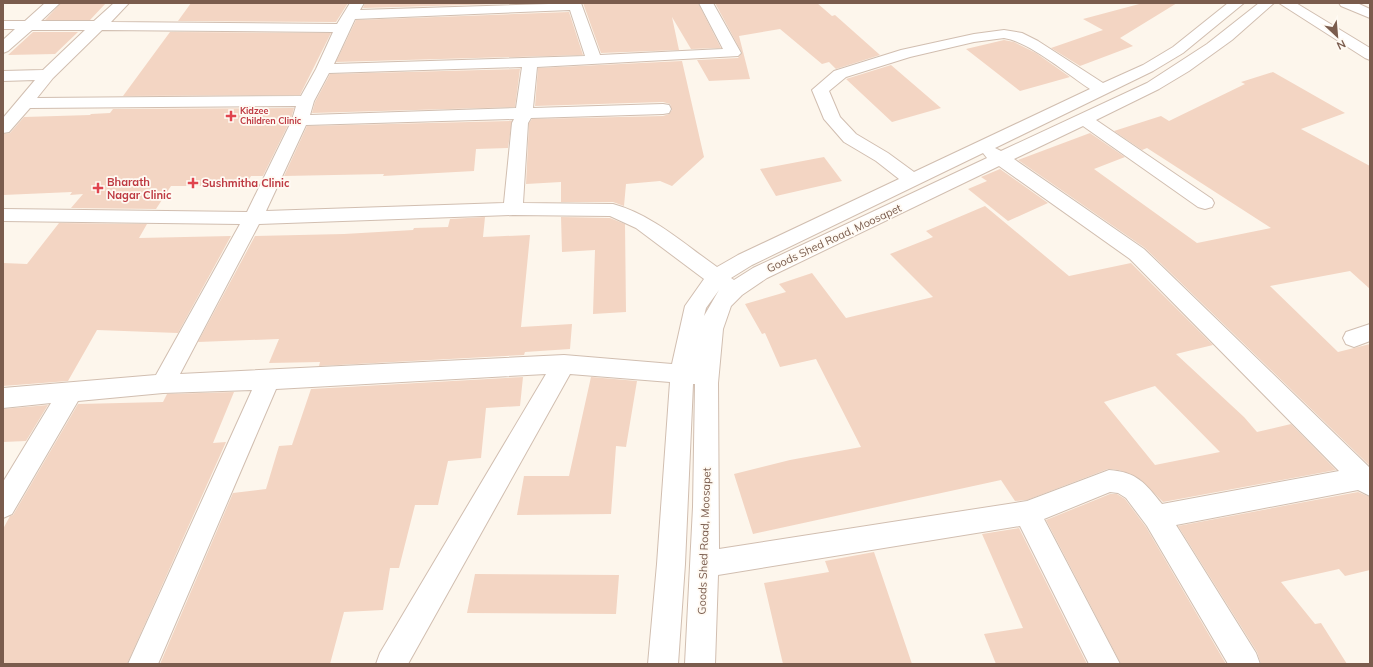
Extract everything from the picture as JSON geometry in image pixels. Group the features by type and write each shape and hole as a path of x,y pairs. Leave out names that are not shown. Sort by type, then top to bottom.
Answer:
{"street":[{"path":"3,48 53,3"},
{"path":"3,128 47,75 122,3"},
{"path":"324,69 594,60 733,53 706,3"},
{"name":"Goods Shed Road, Moosapet","path":"663,664 671,564 682,373 696,306 716,277 745,260 913,181 1084,119 1153,86 1183,68 1246,22 1267,3"},
{"path":"1286,3 1370,55"},
{"path":"1346,3 1370,14"},
{"path":"3,25 29,24 98,26 574,4 594,60"},
{"path":"1231,6 1246,22"},
{"name":"Goods Shed Road, Moosapet","path":"700,664 706,564 708,376 710,337 716,312 733,289 760,273 993,153 1103,91 1148,68 1178,50 1231,6"},
{"path":"163,384 253,218 300,120 306,101 324,69 350,15"},
{"path":"913,181 882,157 850,138 832,119 820,90 840,74 906,52 974,38 1004,34 1017,36 1033,44 1103,91"},
{"path":"513,208 520,123 524,114 530,62"},
{"path":"3,76 47,75"},
{"path":"25,103 306,101"},
{"path":"300,120 663,109"},
{"path":"1084,119 1205,202"},
{"path":"993,153 1137,254 1367,482"},
{"path":"3,215 253,218 513,208 613,210 643,223 733,289"},
{"path":"390,664 564,364"},
{"path":"3,398 163,384 268,380 564,364 708,376"},
{"path":"143,664 268,380"},
{"path":"3,506 70,393"},
{"path":"706,564 1027,513 1109,481 1123,482 1135,490 1156,517 1245,664"},
{"path":"1156,517 1367,482"},
{"path":"1027,513 1105,664"}],"building":[{"path":"61,3 106,3 90,20 45,20"},
{"path":"191,3 348,3 336,22 178,21"},
{"path":"365,3 534,3 363,8"},
{"path":"583,3 698,3 721,48 691,49 672,17 679,50 601,53"},
{"path":"715,3 817,3 832,16 835,15 880,55 836,69 829,62 822,64 780,29 739,36 750,79 709,81 697,60 738,58 742,53"},
{"path":"1143,3 1177,3 1120,38 1133,46 1080,66 1051,48 1103,30 1083,19"},
{"path":"569,12 583,55 336,62 356,20"},
{"path":"33,32 78,32 55,54 8,55"},
{"path":"170,32 331,33 300,95 123,96"},
{"path":"1004,40 1014,42 1036,53 1070,77 1020,91 966,49"},
{"path":"682,61 704,157 672,186 660,181 626,184 624,206 613,202 561,202 561,182 526,184 529,123 532,119 663,116 669,114 672,110 670,104 663,102 535,106 538,68"},
{"path":"891,65 941,108 892,122 846,79"},
{"path":"520,69 515,107 312,113 315,102 330,74"},
{"path":"1273,72 1345,113 1301,129 1370,166 1370,289 1350,271 1270,286 1338,352 1370,344 1370,466 1145,248 1018,160 1090,133 1125,157 1094,169 1197,243 1271,228 1147,148 1142,150 1114,131 1161,116 1169,121 1245,84 1241,82"},
{"path":"294,108 291,119 263,176 251,176 245,186 171,186 156,209 71,208 83,194 70,195 72,192 3,195 3,134 10,133 24,117 90,115 110,113 113,109"},
{"path":"512,121 508,148 476,149 474,171 383,176 384,174 284,176 307,126"},
{"path":"824,157 842,181 776,196 760,169"},
{"path":"1000,169 1048,203 1008,221 968,189 987,181 981,177"},
{"path":"985,206 1069,276 1131,263 1213,345 1176,354 1244,417 1257,432 1291,424 1336,470 1163,502 1140,479 1119,470 1108,469 1027,500 1015,501 1001,480 753,534 734,474 790,460 861,447 816,359 780,367 765,333 762,334 745,304 786,292 779,284 812,273 846,318 933,297 890,254 933,237 926,231","holes":["1155,386 1220,452 1155,465 1104,402"]},
{"path":"485,217 483,237 530,235 521,327 572,324 570,349 525,352 524,355 319,366 320,362 269,363 279,339 198,342 255,236 344,234 413,230 414,228 448,227 450,219"},
{"path":"561,217 610,218 625,224 626,312 593,314 595,250 562,252"},
{"path":"59,223 147,224 139,238 231,236 178,333 97,330 68,381 3,386 3,263 27,264"},
{"path":"523,377 520,406 486,408 481,458 448,461 438,505 415,505 399,568 390,568 383,610 344,612 330,664 160,664 233,493 266,489 279,446 292,445 311,389"},
{"path":"591,377 637,381 626,447 616,446 611,514 517,515 524,476 569,476"},
{"path":"234,392 213,443 226,442 127,664 3,664 3,529 10,516 13,515 78,404 163,402 167,394"},
{"path":"48,405 26,441 3,442 3,409"},
{"path":"1358,492 1370,497 1370,570 1345,576 1339,569 1281,582 1315,624 1321,623 1347,664 1261,664 1257,652 1178,526"},
{"path":"1110,494 1117,494 1125,499 1146,527 1226,664 1121,664 1046,520"},
{"path":"1019,528 1087,664 996,664 984,634 1023,628 982,534"},
{"path":"874,552 912,664 783,664 764,583 829,572 825,561"},
{"path":"475,574 619,575 616,614 467,613"}],"place":[{"name":"Kidzee Children Clinic","path":"231,116"},
{"name":"Sushmitha Clinic","path":"193,183"},
{"name":"Bharath Nagar Clinic","path":"98,188"}]}
